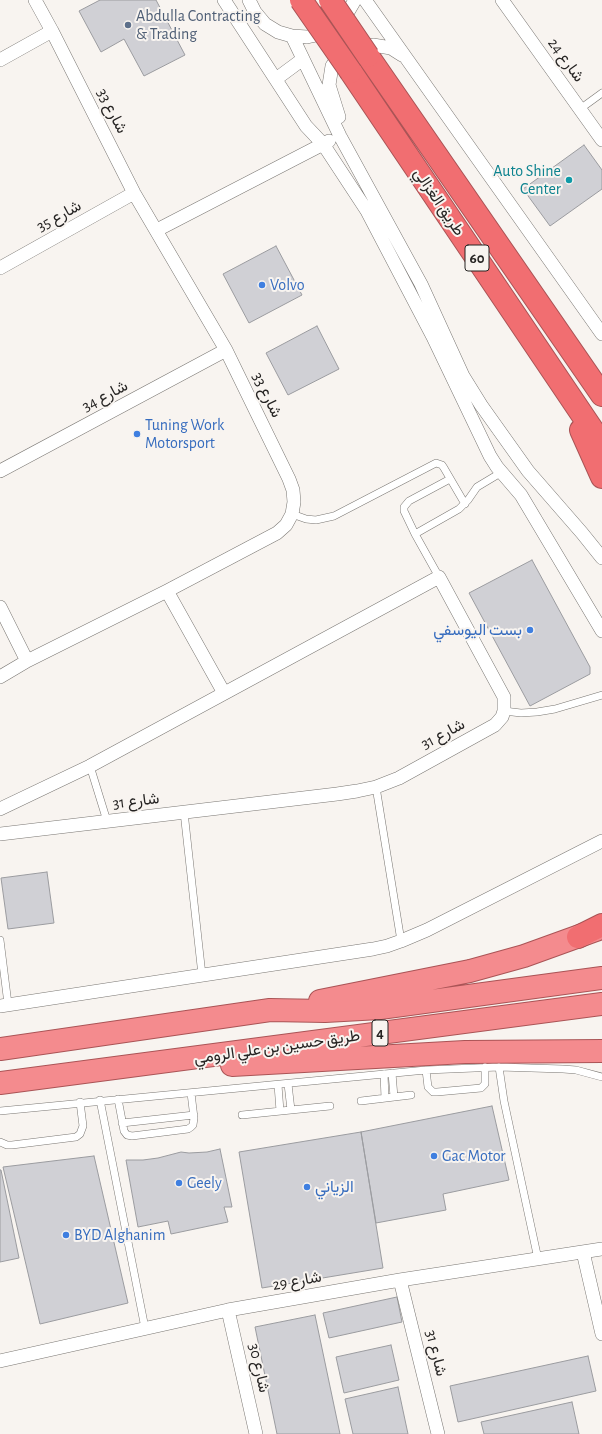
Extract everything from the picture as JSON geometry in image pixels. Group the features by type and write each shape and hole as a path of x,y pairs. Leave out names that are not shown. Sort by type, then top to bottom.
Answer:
{"highway":[{"name":"طريق الغزالي","path":"301,0 602,444"},
{"name":"طريق الغزالي","path":"330,0 602,394"},
{"path":"557,376 602,477"},
{"path":"578,937 602,925"},
{"path":"270,1010 470,971 524,956 602,928"},
{"path":"578,937 602,932"},
{"name":"طريق حسين بن علي الرومي","path":"0,1049 270,1010 325,1011 380,1008 602,978"},
{"name":"طريق حسين بن علي الرومي","path":"0,1083 602,1004"},
{"path":"157,1062 196,1065 248,1065 465,1052 602,1051"}],"street":[{"name":"شارع 33","path":"35,0 134,193 226,350 289,479 293,490 294,502 292,514"},
{"path":"224,0 306,126 323,144 367,211 433,337 490,456 521,495 602,631"},
{"path":"249,0 255,12 265,24 278,32 292,36 307,37 321,34 334,27 346,17 355,0"},
{"path":"365,0 602,334"},
{"name":"شارع 24","path":"502,0 602,140"},
{"path":"0,60 52,31"},
{"path":"292,36 340,136 421,284 463,376 481,405 528,471 602,558"},
{"path":"340,136 341,124 329,85 335,60 349,50 373,45 391,48 405,57"},
{"path":"276,79 303,59"},
{"path":"157,230 340,136"},
{"name":"شارع 35","path":"0,268 134,193"},
{"name":"شارع 34","path":"0,471 226,350"},
{"path":"0,677 27,661 277,533 286,525 292,514"},
{"path":"0,809 90,766 439,577 502,691 505,704 504,711"},
{"path":"167,590 224,694"},
{"path":"0,608 27,661"},
{"name":"شارع 31","path":"0,834 357,792 376,787 399,778 491,728 499,721 504,711"},
{"path":"4,1005 373,949 401,942 602,841"},
{"name":"شارع 29","path":"0,1361 228,1310 400,1280 602,1249"},
{"path":"583,1252 602,1334"},
{"name":"شارع 31","path":"400,1280 438,1434"},
{"name":"شارع 30","path":"228,1310 256,1434"}],"lane":[{"path":"580,109 602,93"},
{"path":"292,514 306,519 316,520 334,516 436,463 442,465 465,504"},
{"path":"415,534 465,504 478,487 502,472"},
{"path":"439,577 405,515 404,507 406,504 450,479"},
{"path":"504,711 521,713 537,712 555,709 602,695"},
{"path":"90,766 107,821"},
{"path":"376,787 401,942"},
{"path":"184,812 202,975"},
{"path":"0,940 4,1005"},
{"path":"426,1070 428,1087 433,1092 437,1092 481,1088 485,1084 486,1067"},
{"path":"0,1111 100,1100 278,1085 426,1070 486,1067 563,1069 576,1070 602,1077"},
{"path":"499,1067 504,1101 538,1259"},
{"path":"392,1073 394,1097"},
{"path":"384,1074 385,1098"},
{"path":"288,1084 291,1110"},
{"path":"278,1085 280,1111"},
{"path":"118,1099 125,1133 132,1136 188,1129 193,1124 194,1115 191,1093"},
{"path":"361,1101 411,1095"},
{"path":"100,1100 145,1328"},
{"path":"0,1142 7,1145 12,1145 76,1137 80,1134 83,1126 80,1102"},
{"path":"242,1115 330,1106"},
{"path":"122,1123 194,1115"}],"building":[{"name":"Abdulla Contracting & Trading","path":"100,0 156,0 185,55 144,76 124,39 101,52 79,11"},
{"name":"Auto Shine Center","path":"584,145 602,170 602,189 550,226 523,189"},
{"name":"Volvo","path":"276,246 302,295 249,323 223,274"},
{"path":"317,326 339,369 288,395 266,353"},
{"name":"بست اليوسفي","path":"532,560 590,667 590,674 530,706 469,593"},
{"path":"47,872 54,923 8,929 1,878"},
{"name":"Gac Motor","path":"492,1106 509,1180 443,1194 446,1210 376,1223 361,1132"},
{"name":"الزياني","path":"361,1132 383,1268 262,1288 239,1152"},
{"name":"Geely","path":"220,1149 232,1207 224,1207 228,1222 171,1234 168,1221 138,1227 126,1160 143,1160 181,1152 207,1152"},
{"name":"BYD Alghanim","path":"94,1156 128,1303 40,1324 3,1167"},
{"path":"0,1170 19,1258 0,1262"},
{"path":"397,1297 402,1322 329,1338 323,1313"},
{"path":"315,1315 340,1434 277,1434 255,1327"},
{"path":"391,1345 399,1380 344,1393 336,1357"},
{"path":"588,1356 596,1391 458,1422 450,1386"},
{"path":"398,1387 408,1434 353,1434 345,1399"},
{"path":"572,1402 579,1434 484,1434 481,1422"}],"place":[{"name":"Abdulla Contracting & Trading","path":"128,25"},
{"name":"Auto Shine Center","path":"569,180"},
{"name":"Volvo","path":"262,285"},
{"name":"Tuning Work Motorsport","path":"137,434"},
{"name":"بست اليوسفي","path":"530,630"},
{"name":"Gac Motor","path":"434,1156"},
{"name":"Geely","path":"179,1183"},
{"name":"الزياني","path":"307,1187"},
{"name":"BYD Alghanim","path":"66,1235"}]}
